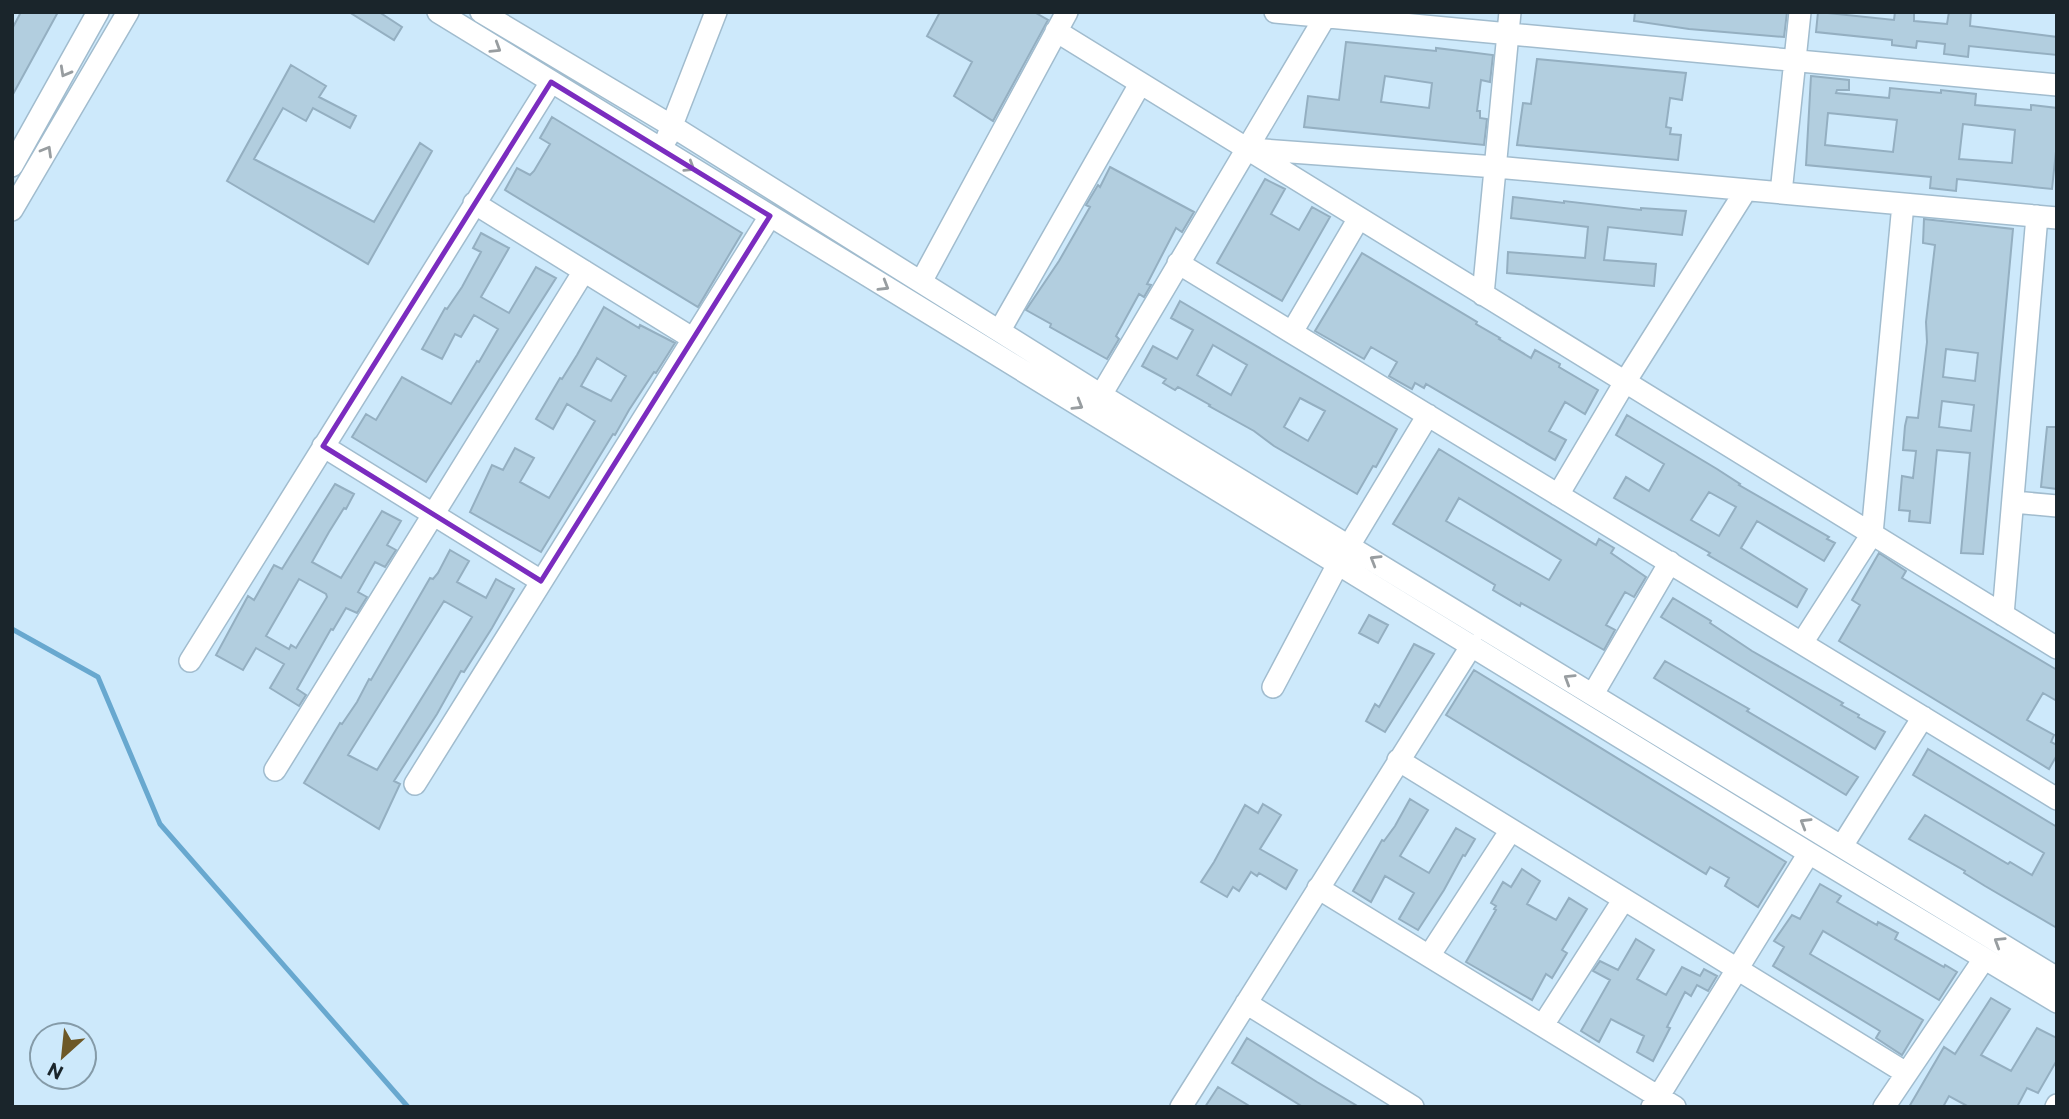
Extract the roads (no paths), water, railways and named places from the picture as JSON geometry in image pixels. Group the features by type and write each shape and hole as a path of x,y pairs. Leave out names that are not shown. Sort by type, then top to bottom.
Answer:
{"street":[{"path":"12,166 98,12"},
{"path":"12,210 128,12"},
{"path":"438,12 2057,1002"},
{"path":"481,12 672,126 1101,395 2057,978"},
{"path":"662,150 716,12"},
{"path":"921,282 1067,12"},
{"path":"1275,12 2057,85"},
{"path":"1483,295 1510,12"},
{"path":"1781,193 1800,12"},
{"path":"1101,395 1325,15"},
{"path":"1056,32 2057,648"},
{"path":"190,661 551,82"},
{"path":"1000,330 1140,83"},
{"path":"1246,149 1496,167 2047,217 2003,615"},
{"path":"1558,495 1625,382 1746,190"},
{"path":"474,203 692,338"},
{"path":"1802,643 1872,534 1903,204"},
{"path":"415,784 769,216"},
{"path":"1292,332 1359,218"},
{"path":"1178,263 2057,799"},
{"path":"275,770 584,271"},
{"path":"1273,687 1338,564 1428,415"},
{"path":"323,446 541,581"},
{"path":"2014,502 2057,506"},
{"path":"1593,694 1670,562"},
{"path":"1181,1107 1472,645"},
{"path":"1842,846 1923,717"},
{"path":"1398,760 1906,1073"},
{"path":"1429,956 1511,830"},
{"path":"1318,888 1543,1026 1662,1103 1737,969 1810,853"},
{"path":"1543,1026 1624,900"},
{"path":"1884,1107 1984,959"},
{"path":"1246,1003 1413,1107"}],"waterway":[{"path":"12,629 98,677 160,824 408,1107"}]}
